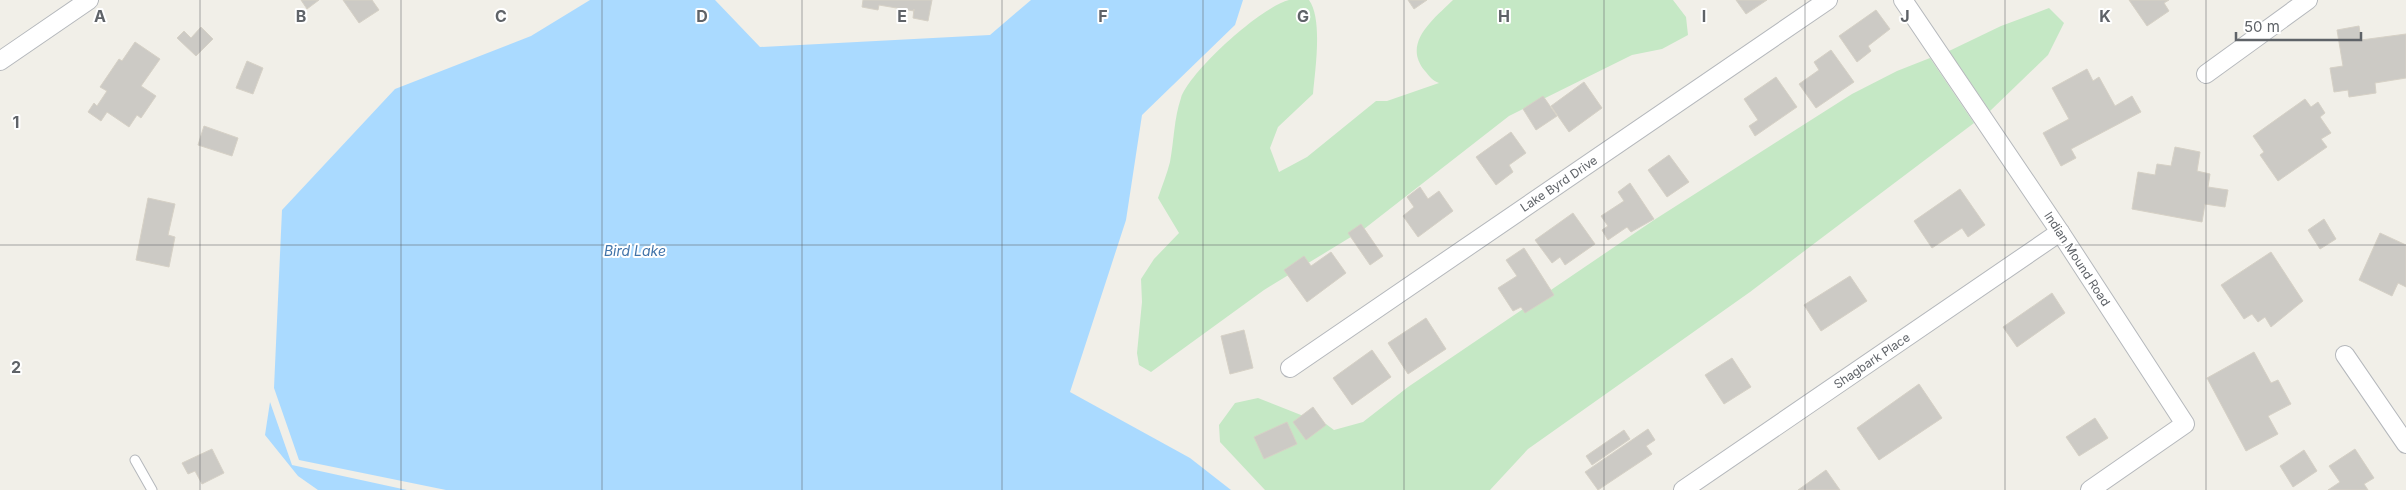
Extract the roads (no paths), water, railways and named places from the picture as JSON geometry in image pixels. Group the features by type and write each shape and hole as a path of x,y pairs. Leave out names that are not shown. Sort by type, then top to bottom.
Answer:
{"street":[{"path":"0,61 89,0"},
{"name":"Lake Byrd Drive","path":"1290,368 1828,0"},
{"name":"Indian Mound Road","path":"1903,0 2060,232 2185,424 2090,490"},
{"path":"2206,74 2308,0"},
{"name":"Shagbark Place","path":"1683,490 2060,232"},
{"path":"2345,355 2406,444"}],"lane":[{"path":"135,460 152,490"}],"water":[{"name":"Bird Lake","path":"590,0 715,0 760,47 990,35 1031,0 1243,0 1235,25 1142,115 1126,220 1070,392 1190,458 1231,490 446,490 299,460 274,388 282,210 395,89 531,36"},
{"path":"270,402 292,465 407,490 318,490 298,476 265,435"}]}
